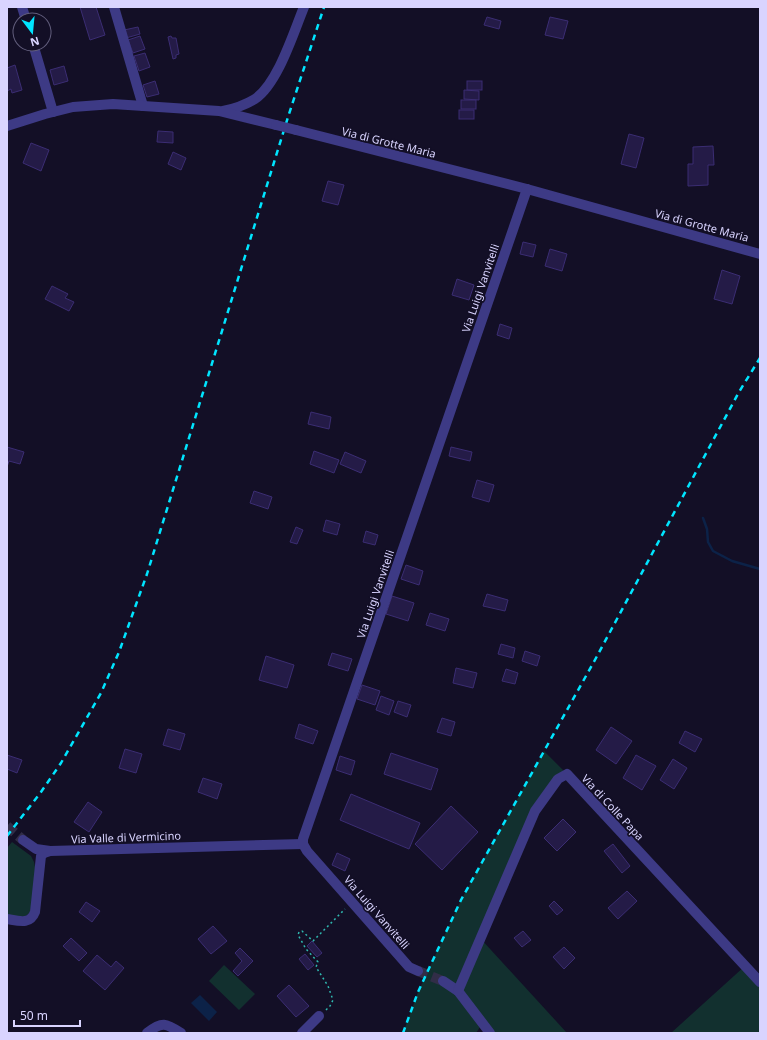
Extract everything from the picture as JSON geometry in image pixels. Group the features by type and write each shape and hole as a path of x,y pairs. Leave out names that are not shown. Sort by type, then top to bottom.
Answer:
{"street":[{"path":"114,7 143,106"},
{"path":"219,111 254,100 264,90 278,68 304,7"},
{"path":"35,52 53,112"},
{"name":"Via di Grotte Maria","path":"7,126 73,107 97,104 219,111 527,189 760,254"},
{"name":"Via Luigi Vanvitelli","path":"418,971 409,967 306,851 303,844 305,831 527,189"},
{"name":"Via di Colle Papa","path":"458,991 535,811 558,779 567,774 760,982"},
{"name":"Via Valle di Vermicino","path":"23,840 36,849 50,851 303,844"},
{"path":"7,918 29,921 33,917 35,912 41,856 44,852 50,851"},
{"path":"444,981 458,991 490,1033"},
{"path":"302,1033 319,1016"},
{"path":"147,1033 157,1025 169,1025 181,1033"}],"path":[{"path":"319,1016 330,1006 333,1000 328,986 316,967 318,962 306,948 298,935 299,932 302,932 313,941 348,906"}],"green space":[{"path":"544,751 567,774 535,811 480,938 567,1033 490,1033 482,1024 476,1033 403,1033 418,992 461,900"},
{"path":"12,842 31,856 36,872 31,911 23,917 7,917 7,848"},
{"path":"224,965 255,994 239,1010 209,981"},
{"path":"745,966 760,982 760,1033 671,1033"}],"water":[{"path":"200,995 217,1012 209,1021 191,1003"}],"building":[{"path":"80,7 96,7 105,35 90,40"},
{"path":"487,17 501,21 499,29 484,25"},
{"path":"550,17 568,21 563,39 545,35"},
{"path":"138,27 140,34 126,38 124,30"},
{"path":"140,36 145,49 133,53 128,40"},
{"path":"171,36 172,38 176,38 179,54 173,59 168,37"},
{"path":"145,53 150,67 139,71 134,56"},
{"path":"15,65 22,90 12,93 11,89 7,91 7,68"},
{"path":"64,66 68,81 54,85 50,70"},
{"path":"155,81 159,94 147,97 143,85"},
{"path":"467,81 482,81 482,90 467,90"},
{"path":"464,90 479,91 479,100 464,99"},
{"path":"461,100 476,100 476,109 461,109"},
{"path":"459,110 474,110 474,119 459,119"},
{"path":"158,131 173,132 173,143 157,142"},
{"path":"629,134 644,138 636,168 621,164"},
{"path":"31,143 49,150 41,171 23,163"},
{"path":"713,146 714,165 708,165 708,185 688,186 688,164 693,164 693,147"},
{"path":"173,152 186,158 181,170 168,164"},
{"path":"328,181 344,185 338,205 322,201"},
{"path":"523,242 536,245 533,257 520,254"},
{"path":"550,249 567,254 562,271 545,266"},
{"path":"722,270 740,276 732,304 714,299"},
{"path":"457,279 474,285 469,300 452,295"},
{"path":"52,286 68,294 65,298 74,302 69,311 45,299"},
{"path":"500,324 512,328 509,339 497,335"},
{"path":"311,412 331,417 329,429 308,424"},
{"path":"7,447 24,452 20,464 9,461 7,467"},
{"path":"451,447 472,452 470,461 449,456"},
{"path":"314,451 339,460 334,473 310,464"},
{"path":"345,452 366,461 361,473 340,464"},
{"path":"477,480 494,485 489,502 472,497"},
{"path":"254,491 272,497 268,509 250,503"},
{"path":"326,520 340,524 337,535 323,531"},
{"path":"296,527 303,530 297,544 290,542"},
{"path":"366,531 378,535 375,545 363,542"},
{"path":"406,565 423,571 419,585 401,579"},
{"path":"487,594 508,600 505,611 483,606"},
{"path":"392,596 414,603 408,621 386,614"},
{"path":"430,613 449,619 445,631 426,625"},
{"path":"501,644 515,648 513,658 498,654"},
{"path":"525,651 540,656 537,666 522,661"},
{"path":"332,653 352,659 348,671 328,665"},
{"path":"266,656 294,665 287,688 259,680"},
{"path":"456,668 477,673 473,688 453,683"},
{"path":"506,669 518,673 515,684 502,681"},
{"path":"362,685 380,691 375,705 357,699"},
{"path":"381,696 394,701 389,715 376,710"},
{"path":"398,701 411,705 407,717 394,712"},
{"path":"442,718 455,722 451,736 437,732"},
{"path":"299,724 318,731 313,744 295,738"},
{"path":"611,727 632,741 616,764 596,750"},
{"path":"168,729 185,734 180,750 163,745"},
{"path":"685,731 702,739 695,752 679,743"},
{"path":"125,749 142,754 136,773 119,768"},
{"path":"391,753 438,769 431,790 384,774"},
{"path":"7,755 22,760 17,773 7,769"},
{"path":"636,755 656,766 642,790 623,778"},
{"path":"340,756 355,761 351,775 336,770"},
{"path":"673,759 687,768 674,789 660,780"},
{"path":"203,778 222,784 217,799 198,792"},
{"path":"351,794 420,823 409,849 340,820"},
{"path":"88,802 102,812 89,832 74,822"},
{"path":"451,806 478,832 442,870 415,844"},
{"path":"563,819 576,832 557,851 544,838"},
{"path":"613,844 630,866 622,873 604,851"},
{"path":"337,853 350,859 345,871 332,865"},
{"path":"627,891 637,901 618,919 608,908"},
{"path":"554,901 563,910 557,915 549,906"},
{"path":"86,902 100,911 92,922 79,912"},
{"path":"213,926 227,941 211,954 198,939"},
{"path":"523,931 531,940 522,947 514,938"},
{"path":"71,938 87,953 79,961 63,946"},
{"path":"312,941 322,953 317,957 307,946"},
{"path":"564,947 575,958 564,969 553,957"},
{"path":"240,948 253,961 238,976 233,971 242,961 235,953"},
{"path":"305,954 314,965 308,970 299,959"},
{"path":"97,955 111,967 116,961 124,968 105,990 83,971"},
{"path":"289,985 309,1006 296,1017 277,996"}],"waterway":[{"path":"703,518 707,529 708,542 713,551 732,561 760,569"}],"tunnel":[{"path":"7,826 23,840"},
{"path":"418,971 443,981"}],"railway":[{"path":"7,836 61,763 101,693 119,652 147,574 288,117 324,7"},
{"path":"403,1033 418,992 461,900 596,658 739,392 760,358"}]}
